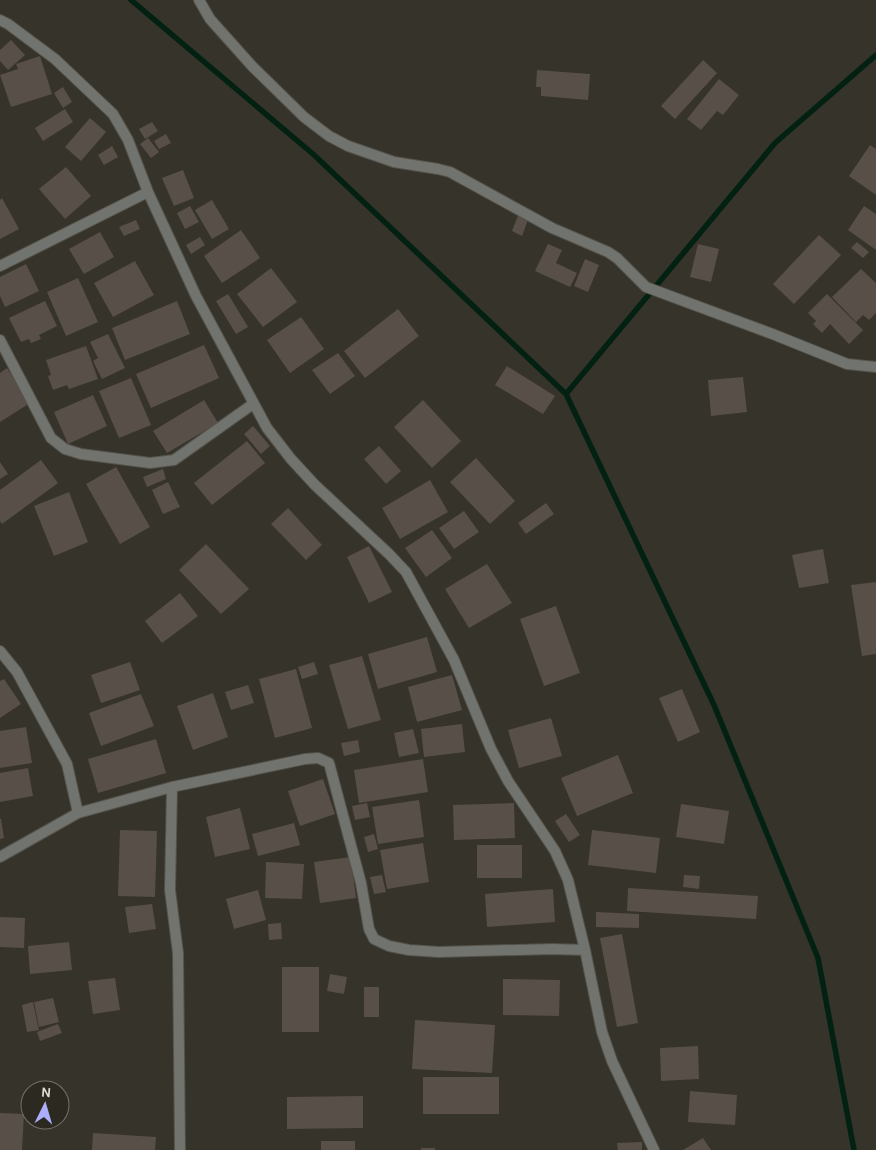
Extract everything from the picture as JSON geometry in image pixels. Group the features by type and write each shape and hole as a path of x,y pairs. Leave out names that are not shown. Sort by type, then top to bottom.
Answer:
{"street":[{"path":"199,0 210,19 252,66 304,117 329,136 348,146 394,162 450,172 552,228 608,252 618,258 646,287 847,364 876,367"},
{"path":"0,32 4,22 55,59 113,114 128,140 148,192 196,296 266,428 316,486 406,572 454,660 503,773 555,851 568,880 602,1032 612,1061 654,1150"},
{"path":"0,266 148,192"},
{"path":"0,340 51,438 65,450 80,454 150,463 174,460 253,404"},
{"path":"0,651 17,672 67,764 78,813"},
{"path":"0,856 78,813 172,787 305,759 318,758 329,763 361,883 369,929 374,939 389,946 409,950 439,952 585,950"},
{"path":"172,787 170,890 178,953 180,1150"}],"building":[{"path":"11,40 25,55 8,70 0,61 0,50"},
{"path":"40,56 52,94 11,107 0,75 18,69 16,64"},
{"path":"703,60 717,73 675,119 661,106"},
{"path":"537,70 590,74 588,100 541,96 541,87 536,87"},
{"path":"719,79 739,95 723,115 717,111 701,130 687,119"},
{"path":"63,87 72,102 63,108 54,93"},
{"path":"65,109 73,122 43,141 35,128"},
{"path":"90,118 106,132 81,161 65,147"},
{"path":"152,122 158,131 145,139 139,129"},
{"path":"166,134 171,143 159,149 154,141"},
{"path":"148,138 159,152 151,158 140,144"},
{"path":"870,145 876,149 876,195 849,176"},
{"path":"112,146 118,157 104,165 98,155"},
{"path":"66,167 91,196 65,219 39,189"},
{"path":"183,170 194,198 174,206 162,178"},
{"path":"2,198 19,229 0,239 0,200"},
{"path":"212,200 229,229 212,239 195,210"},
{"path":"190,206 199,222 185,229 177,213"},
{"path":"864,206 876,214 876,250 848,230"},
{"path":"519,213 529,217 522,236 512,231"},
{"path":"136,220 140,229 124,236 119,227"},
{"path":"241,230 260,258 222,283 204,256"},
{"path":"100,232 114,257 84,274 69,249"},
{"path":"819,235 841,255 794,304 773,284"},
{"path":"200,237 205,245 191,254 186,245"},
{"path":"857,242 869,252 863,258 851,248"},
{"path":"548,244 562,250 556,263 577,273 570,287 535,271"},
{"path":"698,244 719,249 711,282 690,277"},
{"path":"585,259 599,265 588,292 574,286"},
{"path":"135,261 154,295 113,317 94,283"},
{"path":"26,264 39,291 5,307 0,296 0,277"},
{"path":"271,268 297,302 263,327 237,294"},
{"path":"861,269 876,283 876,313 869,320 863,315 856,322 832,297"},
{"path":"78,278 98,322 66,336 47,292"},
{"path":"228,294 248,327 236,334 216,301"},
{"path":"827,294 863,330 849,344 830,324 822,333 813,324 816,321 808,313"},
{"path":"45,301 57,326 39,335 41,339 31,343 29,339 21,342 9,318"},
{"path":"177,301 190,334 125,360 112,328"},
{"path":"398,309 419,336 365,378 344,351"},
{"path":"301,317 324,349 290,373 267,340"},
{"path":"108,334 125,368 102,379 93,361 98,358 90,342"},
{"path":"204,345 219,378 151,408 136,374"},
{"path":"86,346 98,379 69,389 67,385 53,390 48,376 51,375 46,360"},
{"path":"338,353 355,376 330,394 312,370"},
{"path":"507,366 555,396 543,414 495,385"},
{"path":"7,368 30,403 0,422 0,373"},
{"path":"743,377 747,412 711,416 708,380"},
{"path":"131,378 151,425 119,438 99,391"},
{"path":"93,395 107,426 68,444 54,412"},
{"path":"204,400 218,423 167,453 153,431"},
{"path":"423,400 461,441 432,468 394,427"},
{"path":"253,426 270,446 261,454 244,434"},
{"path":"247,441 265,463 212,505 194,483"},
{"path":"379,446 401,471 386,484 364,459"},
{"path":"476,458 515,501 490,524 450,482"},
{"path":"41,460 58,483 2,524 0,521 0,490"},
{"path":"0,462 8,474 0,479"},
{"path":"116,467 150,527 120,544 86,484"},
{"path":"163,469 166,479 147,487 143,477"},
{"path":"430,480 448,512 400,539 382,508"},
{"path":"168,482 180,507 163,514 152,490"},
{"path":"69,492 88,542 54,556 34,506"},
{"path":"546,503 554,514 526,534 518,523"},
{"path":"288,508 322,545 306,560 271,524"},
{"path":"464,511 479,532 454,549 439,528"},
{"path":"432,530 452,558 426,577 405,548"},
{"path":"206,544 249,589 221,614 179,570"},
{"path":"369,546 392,592 369,603 347,557"},
{"path":"823,549 829,583 799,588 792,555"},
{"path":"487,564 512,603 469,628 445,589"},
{"path":"876,582 876,654 862,656 851,585"},
{"path":"180,593 198,616 162,643 145,621"},
{"path":"556,606 580,673 544,686 520,619"},
{"path":"427,637 437,672 378,689 368,654"},
{"path":"362,656 381,720 348,729 329,665"},
{"path":"130,662 140,690 101,703 91,675"},
{"path":"314,662 318,674 302,679 298,667"},
{"path":"296,669 312,728 275,738 259,679"},
{"path":"452,675 462,710 417,722 408,687"},
{"path":"4,679 21,704 0,718 0,681"},
{"path":"248,685 254,703 231,710 225,692"},
{"path":"682,689 700,732 678,742 659,698"},
{"path":"213,693 228,737 193,750 177,706"},
{"path":"141,694 154,726 101,746 89,713"},
{"path":"551,718 562,756 519,768 508,730"},
{"path":"462,724 465,752 424,757 421,729"},
{"path":"26,727 32,763 0,768 0,731"},
{"path":"413,729 419,753 399,757 394,733"},
{"path":"156,739 166,773 98,793 88,759"},
{"path":"358,740 360,752 344,756 341,743"},
{"path":"618,755 633,793 577,816 561,778"},
{"path":"423,759 428,792 359,803 354,770"},
{"path":"28,768 33,796 0,802 0,773"},
{"path":"323,779 335,814 300,826 288,791"},
{"path":"419,800 424,837 378,844 372,807"},
{"path":"367,803 370,817 355,820 352,806"},
{"path":"514,803 515,838 454,840 453,805"},
{"path":"681,804 729,811 724,844 676,837"},
{"path":"240,808 250,849 215,857 206,817"},
{"path":"566,814 580,835 569,842 555,821"},
{"path":"0,819 4,838 0,839"},
{"path":"294,823 300,845 258,856 252,834"},
{"path":"120,830 157,831 155,897 118,896"},
{"path":"592,830 660,838 656,873 588,865"},
{"path":"374,834 378,849 368,852 364,837"},
{"path":"423,843 429,882 387,889 380,850"},
{"path":"477,845 522,845 522,878 477,878"},
{"path":"351,857 356,898 320,903 314,862"},
{"path":"266,862 304,864 302,899 265,898"},
{"path":"382,875 386,892 374,894 370,877"},
{"path":"684,875 700,876 699,889 683,887"},
{"path":"628,888 758,896 756,919 627,911"},
{"path":"553,889 555,922 487,927 485,894"},
{"path":"258,890 266,920 234,929 226,899"},
{"path":"152,904 156,929 129,933 125,907"},
{"path":"596,912 639,914 639,928 596,927"},
{"path":"0,917 25,918 24,948 0,947"},
{"path":"281,923 282,939 269,940 268,924"},
{"path":"622,934 638,1023 617,1027 600,938"},
{"path":"69,942 72,970 30,974 28,946"},
{"path":"282,967 319,967 319,1032 282,1032"},
{"path":"330,974 347,977 344,994 327,991"},
{"path":"115,978 120,1010 93,1014 88,981"},
{"path":"503,979 560,980 559,1016 503,1015"},
{"path":"364,987 379,987 379,1017 364,1017"},
{"path":"53,998 59,1022 39,1027 34,1002"},
{"path":"33,1002 39,1030 27,1032 22,1005"},
{"path":"415,1020 495,1025 492,1073 412,1069"},
{"path":"58,1024 62,1033 40,1041 37,1032"},
{"path":"698,1046 699,1079 661,1081 660,1048"},
{"path":"423,1077 499,1077 499,1114 423,1114"},
{"path":"690,1091 737,1095 735,1125 688,1122"},
{"path":"363,1096 363,1128 287,1129 287,1097"},
{"path":"0,1113 20,1114 20,1130 23,1130 22,1150 0,1150"},
{"path":"93,1133 156,1137 155,1150 92,1150"},
{"path":"703,1138 711,1150 683,1150"},
{"path":"321,1141 355,1141 355,1150 321,1150"},
{"path":"642,1142 642,1150 618,1150 617,1143"},
{"path":"421,1148 435,1148 435,1150 421,1150"}],"waterway":[{"path":"131,0 313,154 566,394 714,705 818,958 854,1150"},
{"path":"566,394 775,143 876,55"}]}
